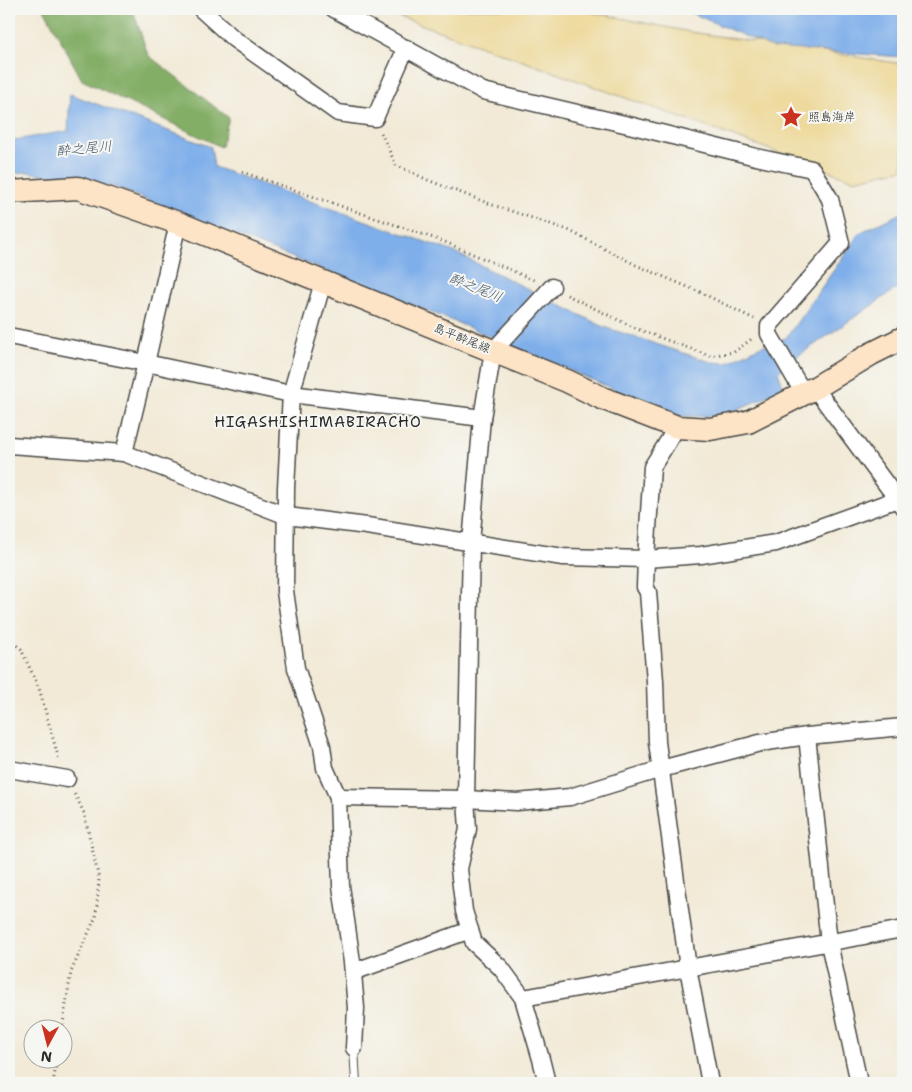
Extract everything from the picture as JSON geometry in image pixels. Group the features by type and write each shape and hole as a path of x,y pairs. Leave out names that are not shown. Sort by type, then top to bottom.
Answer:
{"main road":[{"name":"島平酔尾線","path":"9,192 78,188 178,223 323,282 496,348 602,398 677,427 710,429 748,422 807,388 903,338"}],"street":[{"path":"201,9 234,39 338,113 375,118 406,48"},
{"path":"9,445 124,453 286,516 366,526 564,557 646,559 701,555 776,543 901,501 807,388 769,330 841,243 830,199 812,169 483,91 334,9"},
{"path":"124,453 178,223"},
{"path":"323,282 291,394 286,488 285,591 296,668 322,746 325,768 338,797 341,886 356,1008 354,1048"},
{"path":"547,1083 523,998 501,968 474,943 464,911 459,869 468,829 466,799 471,543 482,418 496,348 552,287"},
{"path":"9,336 291,394 482,418"},
{"path":"677,427 652,467 645,586 648,592 650,612 657,742 688,968 710,1083"},
{"path":"338,797 466,799 517,802 570,796 760,743 808,736 903,727"},
{"path":"808,736 829,942 859,1083"},
{"path":"9,769 67,779"},
{"path":"523,998 903,929"},
{"path":"353,972 470,930"}],"lane":[{"path":"354,1048 356,1083"}],"path":[{"path":"242,172 445,242 552,287 636,328 710,356 734,352 769,330 702,293 636,265 568,230 493,206 430,181 396,165 375,118"},
{"path":"9,639 22,649 40,688 61,766 84,813 99,879 96,916 71,972 64,1020"},
{"path":"53,1083 55,1070"}],"green space":[{"path":"44,9 132,9 148,55 229,118 221,147 82,80"}],"sand":[{"name":"照島海岸","path":"384,9 576,9 690,32 903,64 903,169 854,180 389,13"}],"water":[{"path":"682,9 903,9 903,57 773,48"},
{"name":"酔之尾川","path":"70,94 211,147 214,167 454,252 604,327 711,362 727,363 759,347 786,338 859,233 903,212 903,284 795,358 778,372 784,389 722,416 677,416 463,325 114,187 27,172 9,174 9,141 68,131"}],"place":[{"name":"照島海岸","path":"791,117"}],"district":[{"name":"HIGASHISHIMABIRACHO","path":"318,422"}]}
